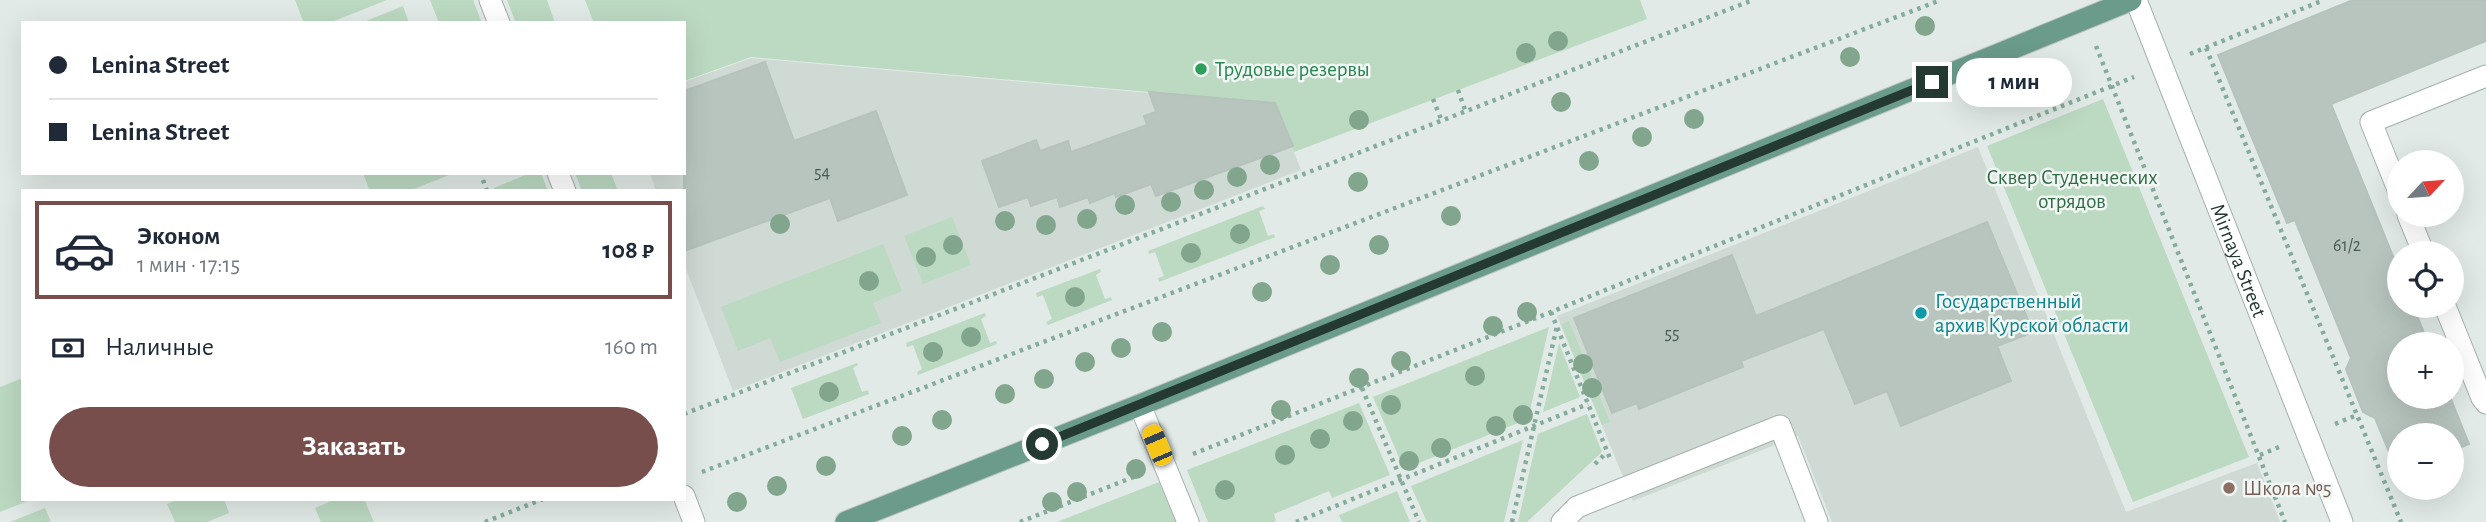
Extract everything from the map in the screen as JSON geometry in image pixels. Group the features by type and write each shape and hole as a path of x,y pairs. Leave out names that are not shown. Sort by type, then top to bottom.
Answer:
{"main road":[{"path":"845,522 1140,405 2131,0"}],"street":[{"path":"490,0 498,21"},
{"name":"Mirnaya Street","path":"2136,0 2342,522"},
{"path":"2387,162 2371,122 2486,76"},
{"path":"2450,318 2486,403"},
{"path":"1140,405 1188,522"},
{"path":"1562,522 1577,507 1780,426 1817,522"},
{"path":"686,501 694,522"}],"path":[{"path":"686,413 1753,0"},
{"path":"697,473 1941,0"},
{"path":"1020,522 1551,312 2324,0"},
{"path":"2085,19 2285,522"},
{"path":"2206,48 2401,522"},
{"path":"1458,90 1465,110"},
{"path":"1433,99 1441,119"},
{"path":"483,180 486,189"},
{"path":"1551,312 1622,488"},
{"path":"1512,522 1557,327"},
{"path":"1362,387 1419,522"},
{"path":"1296,522 1588,404"},
{"path":"485,522 538,501"}],"shaded area":[{"path":"751,58 1275,104 1301,170 733,391 686,269 686,189 655,189 651,175 686,175 686,81"},
{"path":"1978,147 2126,512 2257,463 2280,522 1832,522 1798,436 1633,501 1557,316"}],"green space":[{"path":"295,0 387,0 334,21 303,21"},
{"path":"430,0 473,0 481,21 438,21"},
{"path":"507,0 547,0 554,21 515,21"},
{"name":"Трудовые резервы","path":"585,0 1640,0 1647,19 1294,152 1275,103 751,57 686,80 686,21 593,21"},
{"path":"403,6 408,21 366,21"},
{"name":"Сквер Студенческих отрядов","path":"2103,99 2249,457 2133,502 1987,146"},
{"path":"364,175 449,175 414,189 369,189"},
{"path":"525,175 542,175 547,189 494,189"},
{"path":"576,175 612,175 617,189 581,189"},
{"path":"1263,206 1265,209 1259,211 1268,236 1274,234 1275,237 1159,282 1158,278 1164,276 1155,252 1149,254 1148,251"},
{"path":"952,217 971,265 923,284 904,236"},
{"path":"883,244 902,291 873,303 881,323 780,362 770,338 738,351 721,307"},
{"path":"1100,269 1101,272 1096,275 1105,299 1111,297 1112,300 1048,325 1046,322 1052,319 1043,295 1037,297 1036,293"},
{"path":"985,313 986,316 981,319 990,343 996,341 997,344 918,375 917,372 922,369 913,345 907,347 906,343"},
{"path":"1569,321 1610,422 1602,425 1561,324"},
{"path":"1549,327 1528,419 1404,469 1373,397"},
{"path":"1559,343 1580,397 1543,412"},
{"path":"857,363 853,368 862,392 868,390 869,394 803,419 791,388"},
{"path":"21,379 21,501 28,501 0,512 0,387"},
{"path":"1359,403 1390,475 1332,498 1329,491 1274,514 1274,522 1208,522 1187,470"},
{"path":"1587,414 1602,452 1527,522 1518,522 1538,434"},
{"path":"1523,440 1504,522 1427,522 1411,486"},
{"path":"1159,482 1176,522 1057,522"},
{"path":"1397,491 1410,522 1342,522 1339,515"},
{"path":"174,501 225,501 229,513 207,522 175,522 167,504"},
{"path":"331,501 365,501 374,522 321,522 315,508"},
{"path":"45,508 51,522 10,522"}],"building":[{"path":"2353,0 2486,0 2486,41 2331,104 2387,242 2387,318 2418,318 2424,332 2387,332 2387,409 2455,409 2461,423 2387,423 2387,447 2375,418 2363,412 2346,369 2351,358 2295,220 2287,223 2218,55"},
{"path":"765,62 794,141 876,111 907,195 838,221 830,198 686,250 686,90"},
{"path":"1149,92 1275,103 1293,146 1156,196 1151,184 1116,197 1115,193 1090,203 1088,197 1060,207 1057,197 1031,206 1028,197 999,207 982,161 1036,140 1040,151 1068,141 1071,152 1147,125 1144,116 1156,112"},
{"path":"1987,222 2033,332 1997,346 2011,381 1901,426 1887,391 1855,404 1824,329 1741,361 1743,367 1639,409 1637,403 1612,413 1574,318 1732,255 1756,316"},
{"path":"2464,432 2469,444 2464,446"}],"place":[{"name":"Трудовые резервы","path":"1201,69"},
{"name":"Государственный архив Курской области","path":"1921,313"},
{"name":"Школа №5","path":"2229,488"}],"route":[{"path":"1042,444 1932,82"}]}
